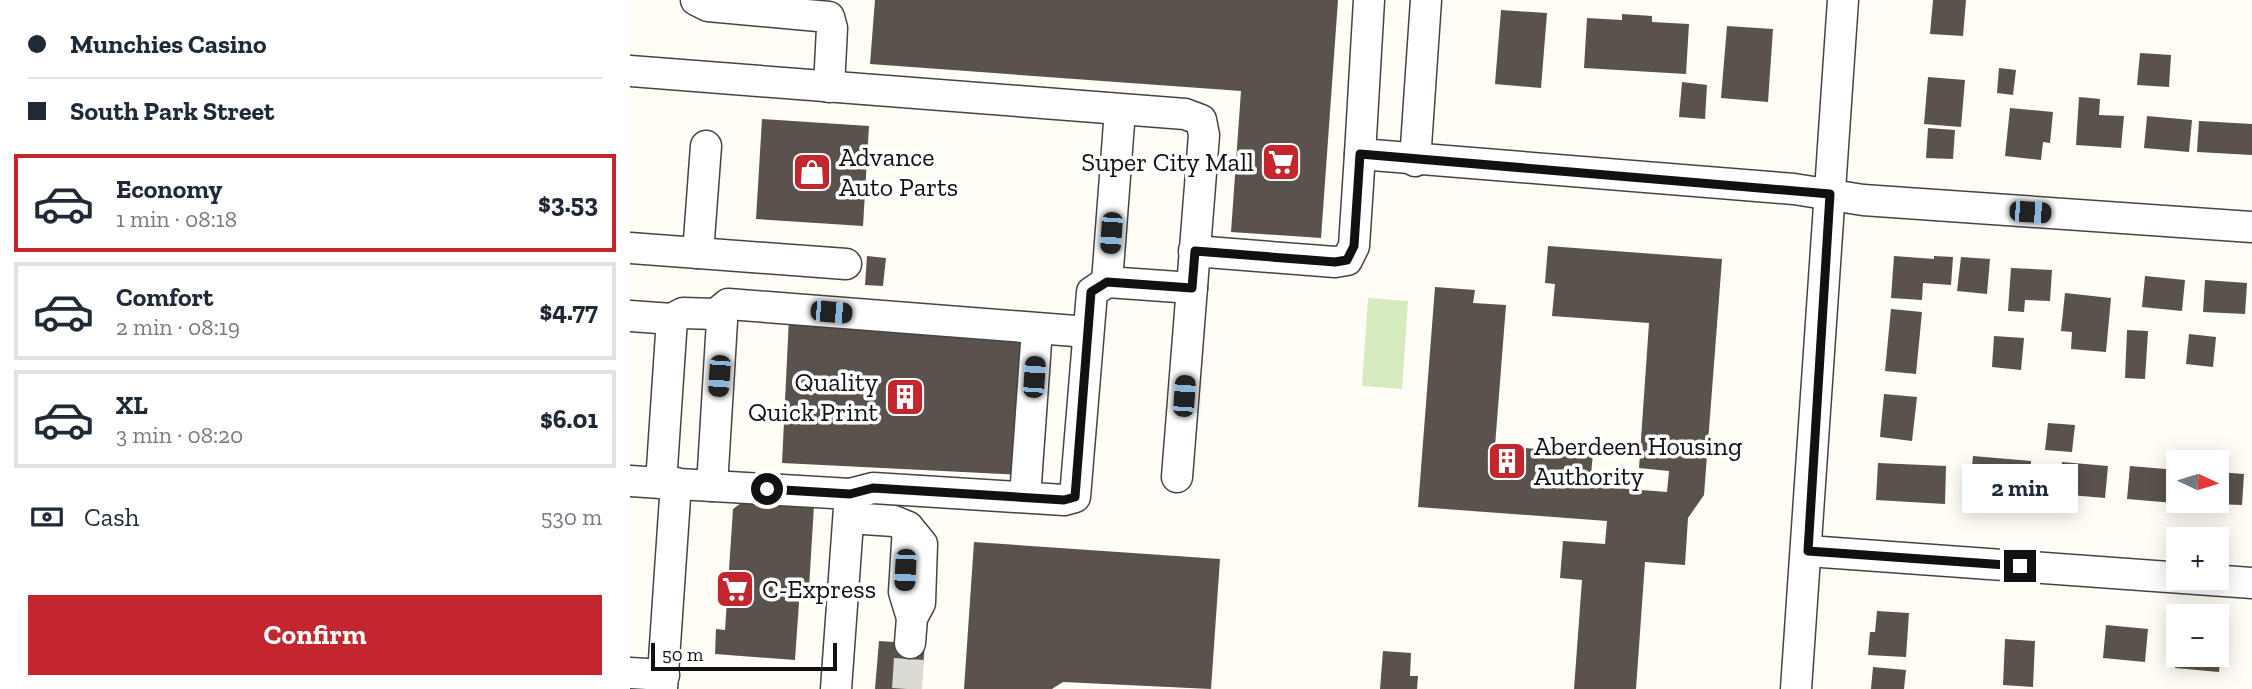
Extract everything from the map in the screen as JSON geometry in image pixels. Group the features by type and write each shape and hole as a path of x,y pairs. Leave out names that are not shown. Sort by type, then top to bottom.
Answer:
{"street":[{"path":"696,0 708,6 820,13 829,17 832,28 829,87"},
{"path":"1195,251 1335,262 1347,260 1354,246 1369,0"},
{"path":"1415,161 1426,0"},
{"path":"1796,689 1808,551 1843,0"},
{"path":"630,71 1185,114 1201,120 1204,135 1177,477"},
{"path":"1107,282 1120,110"},
{"path":"698,253 706,146"},
{"path":"1360,154 1415,161 1794,188 1863,200 2252,227"},
{"path":"630,248 846,264"},
{"path":"836,689 849,506 873,488 1025,497 1075,497 1091,292 1107,282 1192,288"},
{"path":"630,316 672,319 683,313 716,314 728,304 1088,332"},
{"path":"712,486 722,321 716,314"},
{"path":"630,673 663,682 672,319"},
{"path":"1025,497 1037,329"},
{"path":"630,481 712,486 849,506 908,527 922,544 920,603 911,631"},
{"path":"1808,551 2252,583"}],"green space":[{"path":"1368,298 1408,301 1402,389 1362,386"}],"building":[{"name":"Super City Mall","path":"875,0 1338,0 1321,238 1231,232 1241,91 870,64"},
{"path":"1933,0 1966,0 1963,36 1930,34"},
{"path":"1501,10 1547,13 1541,88 1495,84"},
{"path":"1622,14 1652,16 1652,22 1689,24 1686,74 1584,68 1587,18 1622,20"},
{"path":"1727,26 1773,29 1768,102 1721,98"},
{"path":"2140,53 2171,55 2169,87 2137,85"},
{"path":"1999,68 2016,70 2013,95 1997,93"},
{"path":"1928,77 1965,80 1961,127 1924,124"},
{"path":"1682,82 1707,85 1705,119 1679,117"},
{"path":"2079,97 2100,99 2099,115 2124,116 2121,148 2076,145"},
{"path":"2010,108 2053,112 2050,143 2043,142 2041,160 2005,156"},
{"path":"2147,116 2192,120 2189,152 2144,148"},
{"name":"Advance Auto Parts","path":"762,119 869,126 863,226 756,219"},
{"path":"2199,121 2252,124 2252,155 2197,152"},
{"path":"1928,128 1955,130 1953,159 1926,158"},
{"name":"Aberdeen Housing Authority","path":"1548,246 1722,259 1704,495 1688,518 1685,565 1645,562 1636,689 1574,689 1582,580 1560,578 1563,541 1605,544 1607,521 1418,507 1435,287 1475,290 1473,303 1506,305 1495,446 1593,453 1590,486 1667,492 1669,471 1639,468 1649,323 1552,316 1555,284 1545,283"},
{"path":"867,256 886,258 883,286 865,285"},
{"path":"1894,256 1934,259 1934,256 1953,257 1951,285 1923,283 1922,300 1891,298"},
{"path":"1961,257 1990,259 1987,294 1957,291"},
{"path":"2011,268 2052,270 2050,301 2025,300 2024,312 2008,311"},
{"path":"2145,276 2185,280 2182,311 2142,307"},
{"path":"2205,280 2247,283 2245,314 2203,312"},
{"path":"2065,293 2111,298 2106,352 2071,349 2072,332 2061,331"},
{"path":"1891,309 1922,312 1916,374 1885,371"},
{"name":"Quality Quick Print","path":"789,318 1029,331 1022,475 782,463"},
{"path":"2127,330 2148,331 2145,379 2125,378"},
{"path":"2189,334 2216,337 2213,367 2186,364"},
{"path":"1994,336 2024,338 2021,370 1992,367"},
{"path":"1884,394 1917,397 1912,441 1880,437"},
{"path":"2048,423 2075,425 2072,452 2045,450"},
{"path":"1973,456 2031,461 2029,491 1970,486"},
{"path":"2062,462 2108,466 2105,498 2059,494"},
{"path":"1878,463 1946,466 1945,504 1876,500"},
{"path":"2130,466 2166,469 2166,502 2127,499"},
{"path":"2230,473 2244,474 2242,505 2230,505"},
{"path":"745,500 814,505 809,588 800,588 795,660 715,654 716,629 725,630 733,509"},
{"path":"974,542 1220,559 1211,689 1063,682 1052,689 964,689"},
{"path":"1877,611 1909,613 1906,657 1868,655 1870,632 1875,632"},
{"path":"2106,625 2148,629 2145,662 2103,658"},
{"path":"2005,639 2035,641 2033,687 2003,685"},
{"path":"879,641 925,644 921,689 875,689"},
{"path":"1383,651 1411,653 1410,676 1418,676 1417,689 1380,689"},
{"path":"1873,667 1906,670 1904,689 1871,689"},
{"path":"2175,667 2219,667 2219,672"}],"tunnel":[{"path":"907,689 910,643"}],"place":[{"name":"Super City Mall","path":"1281,162"},
{"name":"Advance Auto Parts","path":"812,172"},
{"name":"Quality Quick Print","path":"905,397"},
{"name":"Aberdeen Housing Authority","path":"1507,461"},
{"name":"C-Express","path":"735,589"}],"route":[{"path":"767,489 850,494 873,488 1064,500 1075,497 1078,487 1091,292 1107,282 1192,288 1195,251 1335,262 1347,260 1354,246 1360,154 1415,161 1794,188 1830,194 1808,551 2020,566"}]}
